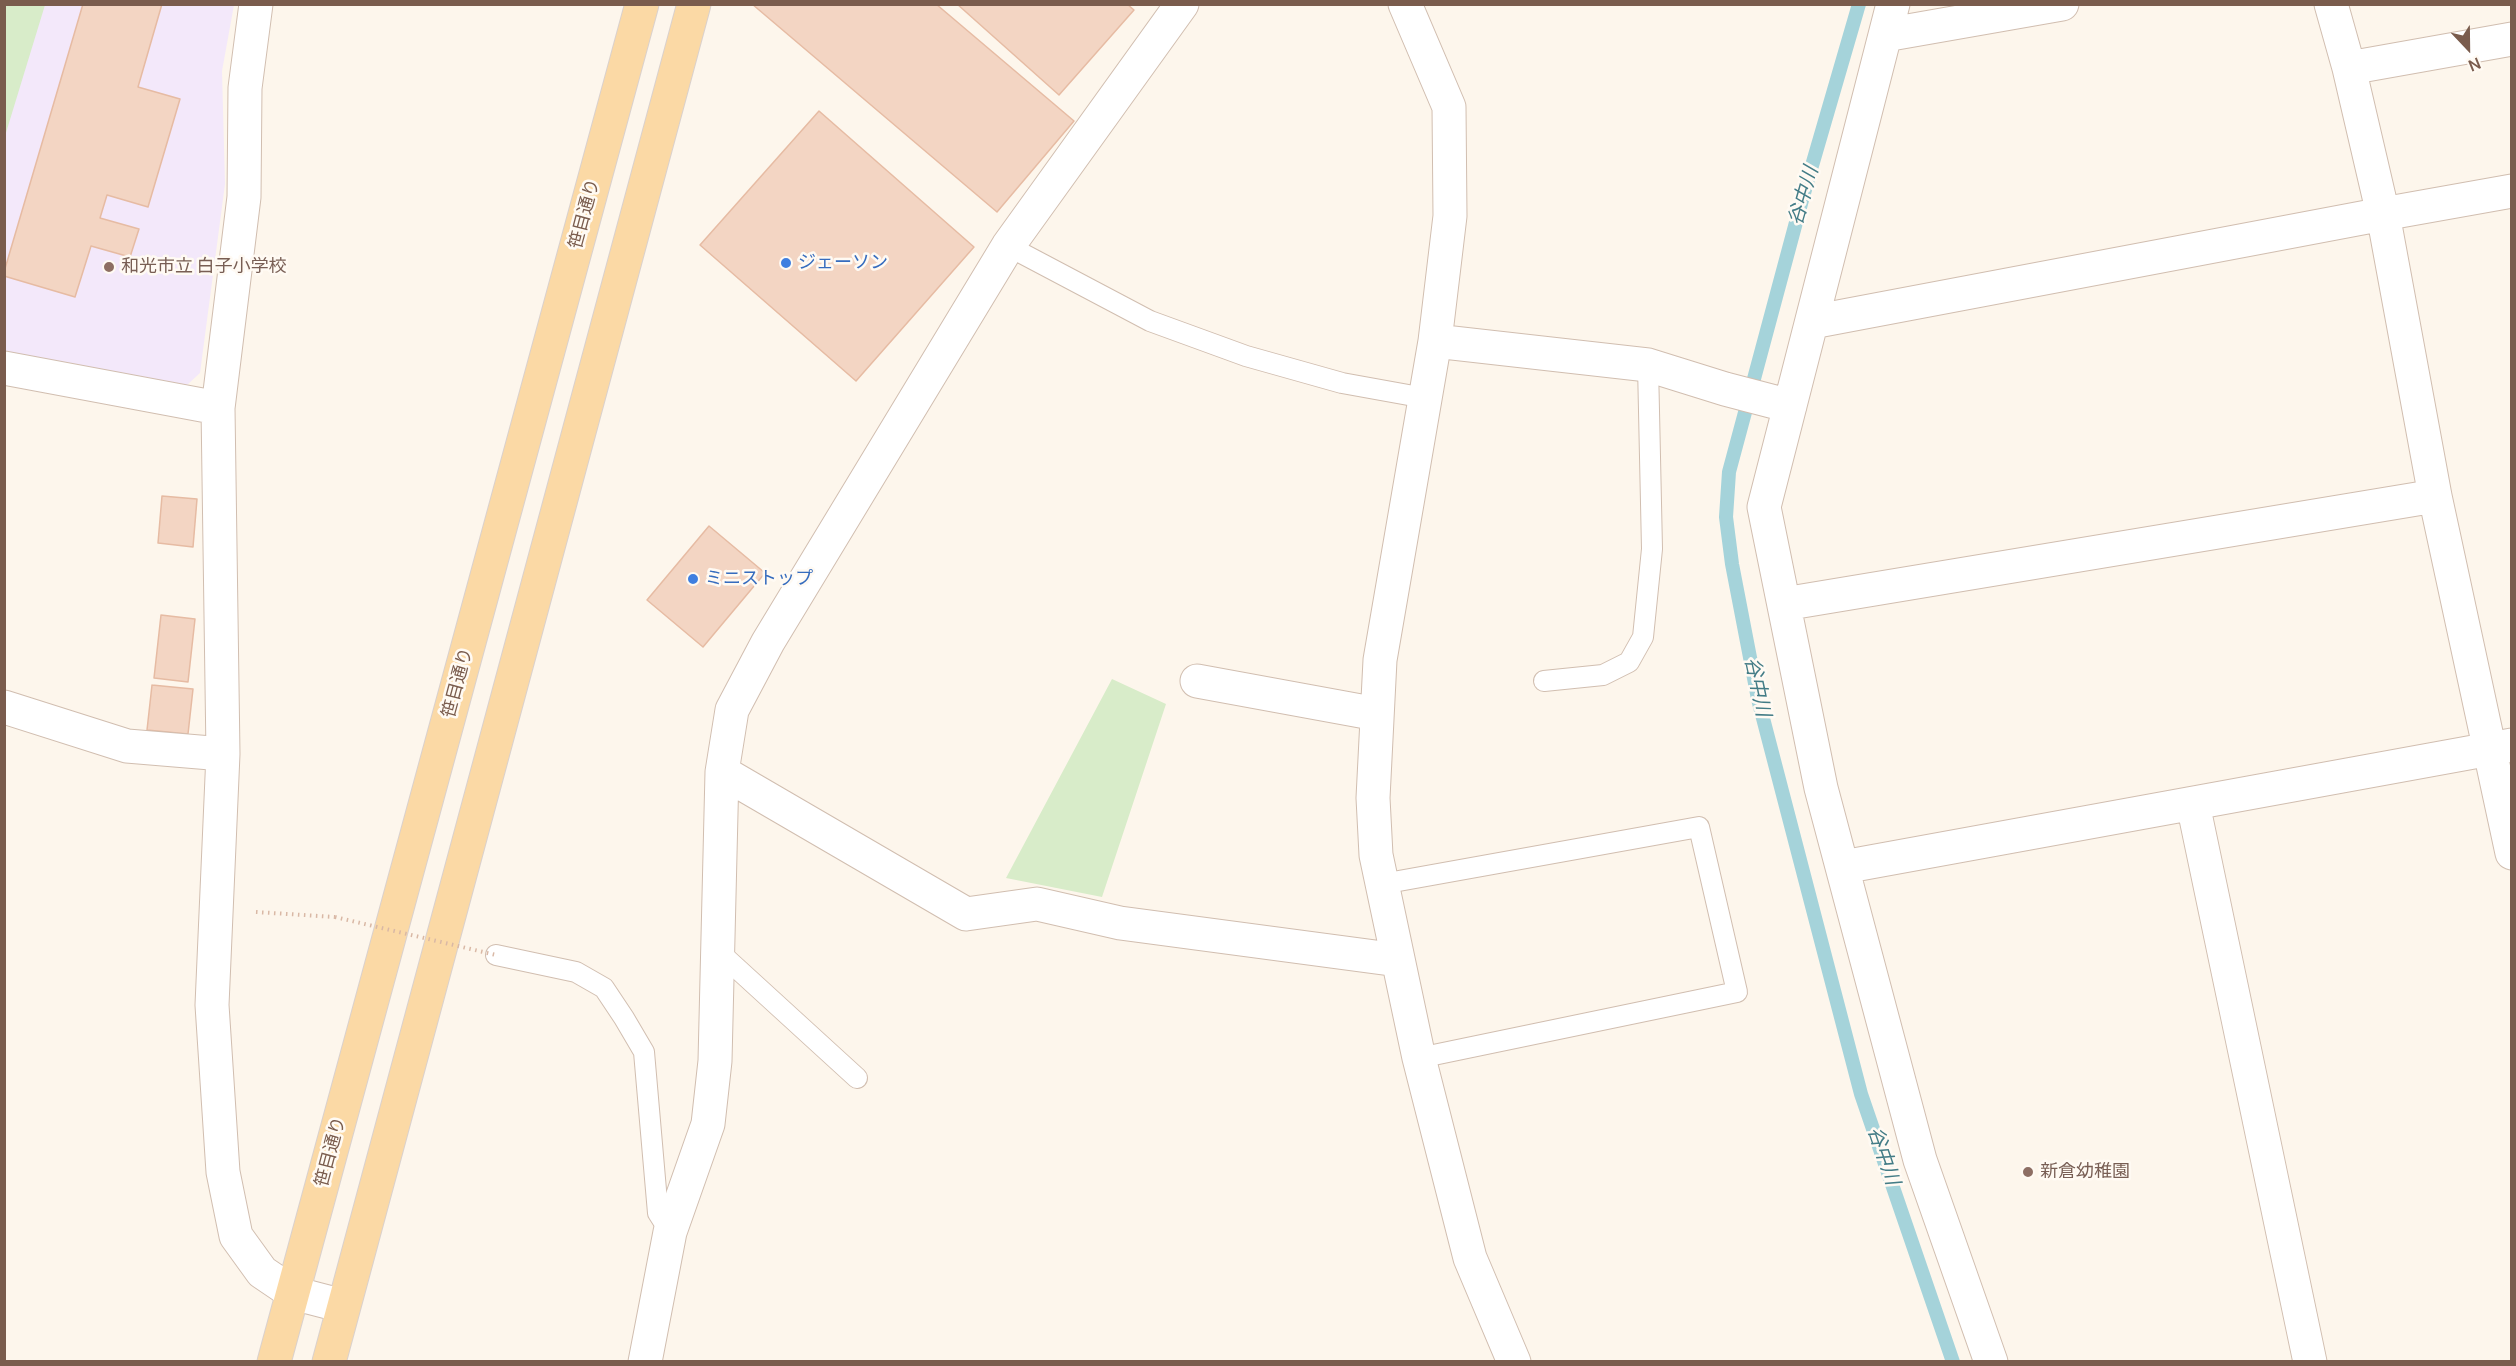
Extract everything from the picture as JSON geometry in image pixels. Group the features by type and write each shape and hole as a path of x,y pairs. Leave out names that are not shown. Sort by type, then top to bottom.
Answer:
{"main road":[{"name":"笹目通り","path":"274,1362 642,4"},
{"path":"329,1362 694,4"}],"street":[{"path":"256,4 245,88 244,197 218,408 223,754 212,1005 223,1172 236,1236 262,1272 293,1293 343,1306"},
{"path":"654,1359 670,1232 708,1124 716,1061 722,772 732,710 768,642 1008,246 1182,4"},
{"path":"1405,4 1449,107 1450,216 1435,341 1380,660 1372,798 1376,855 1419,1058 1470,1258 1514,1362"},
{"path":"1991,1362 1920,1160 1844,867 1821,788 1764,507 1780,403 1812,322 1889,20 2062,4"},
{"path":"2331,4 2349,68 2383,214 2435,496 2500,747 2511,853"},
{"path":"2349,68 2511,39"},
{"path":"1812,322 2511,191"},
{"path":"1435,341 1648,365 1780,403"},
{"path":"4,368 218,408"},
{"path":"1784,604 2435,496"},
{"path":"1197,681 1377,714"},
{"path":"4,707 128,746 223,754"},
{"path":"1844,867 2500,747"},
{"path":"722,772 966,914 1037,904 1120,922 1398,960"},
{"path":"2193,804 2310,1362"}],"lane":[{"path":"1008,246 1150,321 1246,356 1331,380 1425,398"},
{"path":"1544,681 1603,675 1629,662 1643,636 1652,549 1648,365"},
{"path":"1382,884 1699,827 1737,992 1419,1058"},
{"path":"718,951 857,1078"},
{"path":"496,955 576,972 604,988 624,1018 644,1052 658,1213 670,1232"}],"path":[{"path":"216,910 335,917 496,955"}],"shaded area":[{"name":"和光市立 白子小学校","path":"4,5 234,5 222,71 225,184 200,373 187,385 5,351"}],"green space":[{"path":"4,5 45,5 5,136"},
{"path":"1112,679 1166,704 1102,897 1006,878"}],"building":[{"path":"83,4 162,4 138,87 180,99 148,207 107,195 100,218 139,229 130,257 91,246 75,297 4,276 4,272"},
{"path":"752,4 936,4 1074,121 997,212"},
{"path":"957,4 1127,4 1134,10 1059,95"},
{"path":"819,111 974,247 856,381 700,245"},
{"path":"162,496 197,499 193,547 158,543"},
{"path":"709,526 765,573 703,647 647,600"},
{"path":"161,615 195,619 188,682 154,678"},
{"path":"152,685 193,689 188,734 147,730"}],"waterway":[{"name":"谷中川","path":"1859,4 1802,200 1729,472 1726,517 1732,564 1758,699 1861,1094 1953,1362"}],"place":[{"name":"ジェーソン","path":"786,263"},
{"name":"和光市立 白子小学校","path":"109,267"},
{"name":"ミニストップ","path":"693,579"},
{"name":"新倉幼稚園","path":"2028,1172"}]}
